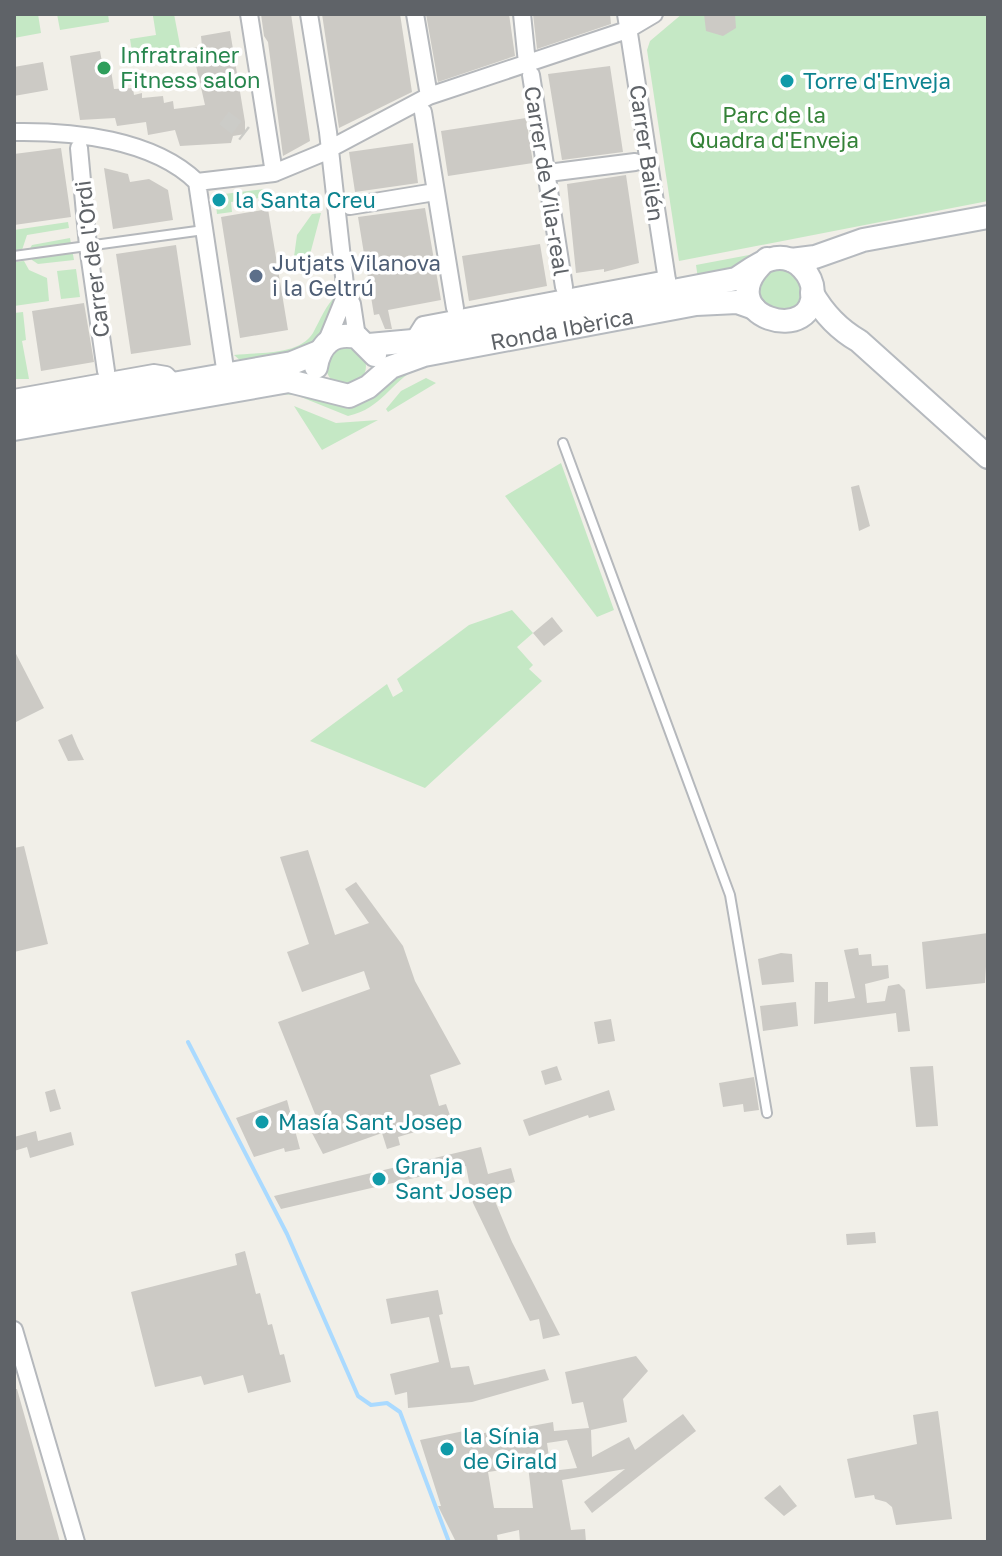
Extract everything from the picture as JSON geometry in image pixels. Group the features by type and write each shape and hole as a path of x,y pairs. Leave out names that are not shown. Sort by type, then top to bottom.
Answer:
{"street":[{"path":"249,14 274,173"},
{"path":"309,14 330,148 346,294 363,341 375,355 374,379"},
{"path":"415,14 429,96"},
{"name":"Carrer de Vila-real","path":"522,14 564,287"},
{"path":"197,182 274,173 330,148 429,96 529,69 626,22 654,14"},
{"name":"Carrer Bailén","path":"626,22 668,286"},
{"path":"423,112 455,308"},
{"path":"14,132 79,136 122,144 184,170 197,182 226,375"},
{"name":"Carrer de l'Ordi","path":"79,148 88,246 106,371"},
{"path":"548,173 635,162"},
{"path":"350,206 435,192"},
{"path":"754,308 748,283 753,272 767,259 779,257 791,260 988,217"},
{"path":"791,321 809,306 811,287 844,246"},
{"name":"Ronda Ibèrica","path":"14,401 175,384 292,363 347,335 363,341 413,341 668,286 736,279 767,259"},
{"path":"791,260 811,287 824,313 988,457"},
{"path":"330,391 320,380 316,366 346,294"},
{"name":"Ronda Ibèrica","path":"14,429 289,381 349,396 368,387 391,367 424,355 690,305 737,302 754,308 768,320 843,331"},
{"path":"14,1330 76,1542"}],"lane":[{"path":"14,256 204,230"},
{"path":"563,443 730,895 767,1113"}],"green space":[{"path":"14,14 38,14 41,33 14,38"},
{"path":"57,14 108,14 109,22 60,30"},
{"path":"174,14 182,56 134,64 130,39 156,35 153,16"},
{"name":"Parc de la Quadra d'Enveja","path":"682,14 988,14 988,201 679,261 647,50 650,41"},
{"path":"265,189 266,197 231,202 232,212 217,214 216,205 225,203 224,194"},
{"path":"321,213 304,277 293,264 297,235 312,214"},
{"path":"68,222 69,228 27,235 22,250 14,251 14,230"},
{"path":"70,238 74,260 38,264 32,260 29,250 32,245"},
{"path":"765,252 734,273 698,279 696,265"},
{"path":"24,261 29,270 47,278 49,301 14,306 14,262"},
{"path":"771,267 786,267 804,286 797,308 782,316 757,297 762,274"},
{"path":"76,269 80,297 61,299 57,271"},
{"path":"337,294 330,322 318,339 302,351 242,362 234,355 277,352 298,346 313,333"},
{"path":"23,312 26,340 22,341 29,379 14,379 14,313"},
{"path":"346,346 360,352 366,366 360,380 346,386 332,380 326,366 332,352"},
{"path":"418,368 370,407 348,416 296,395 278,394 288,387 349,406 363,402 389,377"},
{"path":"426,378 436,383 388,412 386,409 401,391"},
{"path":"294,406 336,423 378,420 322,450"},
{"path":"561,463 614,610 597,617 505,496"},
{"path":"512,610 533,633 517,647 533,665 529,669 542,681 425,788 310,741 387,684 393,697 403,691 397,679 469,625"}],"building":[{"path":"261,14 291,14 310,141 283,156 268,42 264,36"},
{"path":"322,14 400,14 412,92 339,128"},
{"path":"426,14 509,14 515,56 438,82"},
{"path":"533,14 610,14 611,24 537,49"},
{"path":"704,14 735,14 736,28 723,36 706,31"},
{"path":"230,31 245,122 245,134 233,136 231,143 180,146 175,130 148,135 146,122 117,126 115,118 80,120 70,56 100,51 102,62 110,64 114,89 133,88 134,95 142,93 142,98 163,96 164,103 173,101 174,109 205,105 192,48 202,47 201,36"},
{"path":"43,62 48,90 14,96 14,67"},
{"path":"610,66 623,152 562,160 548,74"},
{"path":"526,118 533,163 448,176 441,131"},
{"path":"413,143 418,183 355,192 349,152"},
{"path":"61,148 71,217 14,225 14,154"},
{"path":"104,168 128,174 130,182 149,179 168,190 173,220 113,229"},
{"path":"626,175 639,263 604,272 604,269 576,273 567,184"},
{"path":"425,208 441,300 388,310 392,329 385,329 379,314 374,315 358,217"},
{"path":"268,209 288,330 240,338 221,217"},
{"path":"540,244 547,286 469,301 462,256"},
{"path":"176,245 191,345 131,354 116,254"},
{"path":"84,303 94,362 41,371 32,311"},
{"path":"859,485 870,526 859,531 851,487"},
{"path":"552,617 563,631 544,646 533,633"},
{"path":"14,650 44,708 14,723"},
{"path":"72,734 84,760 68,761 58,740"},
{"path":"24,846 48,944 14,952 14,848"},
{"path":"308,850 335,935 369,923 345,889 356,882 403,946 415,981 461,1064 430,1075 439,1106 446,1104 452,1121 398,1137 400,1145 387,1149 382,1133 323,1154 312,1133 321,1129 278,1022 370,989 364,971 302,992 287,952 309,944 280,857"},
{"path":"988,933 985,983 926,989 922,942"},
{"path":"858,948 859,955 871,954 872,966 888,965 889,978 865,984 867,1003 885,1001 888,986 899,984 905,990 910,1031 898,1032 896,1013 814,1024 815,982 828,982 828,1002 855,998 844,950"},
{"path":"781,953 792,954 794,982 762,985 758,959"},
{"path":"796,1002 798,1026 763,1031 760,1006"},
{"path":"611,1019 615,1041 598,1044 594,1022"},
{"path":"557,1066 562,1080 545,1085 541,1071"},
{"path":"933,1066 938,1126 916,1127 910,1067"},
{"path":"754,1077 759,1110 744,1112 743,1104 723,1107 719,1083"},
{"path":"55,1089 61,1109 50,1112 45,1092"},
{"path":"609,1090 615,1110 589,1118 588,1115 529,1136 523,1120"},
{"path":"287,1100 300,1149 285,1152 284,1148 254,1157 236,1118"},
{"path":"36,1131 38,1141 71,1132 74,1145 30,1158 27,1147 14,1151 14,1137"},
{"path":"481,1147 488,1174 511,1168 515,1182 490,1189 512,1242 560,1335 543,1339 539,1319 530,1321 473,1203 466,1166 281,1209 274,1196"},
{"path":"875,1232 876,1243 847,1245 846,1234"},
{"path":"245,1251 256,1294 260,1293 268,1325 272,1324 291,1382 248,1393 243,1375 204,1385 201,1376 155,1387 131,1292 237,1265 235,1254"},
{"path":"438,1290 443,1314 439,1315 451,1368 469,1366 474,1385 545,1369 549,1380 472,1402 408,1408 407,1392 395,1395 390,1374 439,1362 429,1317 391,1324 386,1299"},
{"path":"636,1356 648,1371 623,1399 627,1422 591,1430 592,1457 629,1437 635,1450 683,1414 696,1431 592,1513 584,1502 625,1469 562,1480 571,1530 585,1529 586,1542 520,1542 519,1530 497,1535 498,1542 456,1542 438,1506 441,1506 420,1440 469,1430 470,1436 494,1431 498,1447 523,1441 521,1428 553,1422 554,1431 589,1428 583,1402 572,1404 565,1372","holes":["567,1440 577,1468 551,1471 547,1443","528,1466 533,1508 494,1508 488,1472"]},
{"path":"14,1389 17,1389 60,1542 14,1542"},
{"path":"938,1411 952,1519 896,1525 892,1507 886,1502 875,1499 874,1495 855,1498 847,1459 917,1444 913,1415"},
{"path":"780,1485 797,1506 784,1516 764,1498"}],"waterway":[{"path":"188,1042 287,1234 358,1396 371,1405 387,1403 400,1412 449,1542"}],"tunnel":[{"path":"224,118 245,134"}],"place":[{"name":"Infratrainer Fitness salon","path":"104,68"},
{"name":"Torre d'Enveja","path":"787,81"},
{"name":"la Santa Creu","path":"219,200"},
{"name":"Jutjats Vilanova i la Geltrú","path":"256,276"},
{"name":"Masía Sant Josep","path":"262,1122"},
{"name":"Granja Sant Josep","path":"379,1179"},
{"name":"la Sínia de Girald","path":"447,1449"}]}
